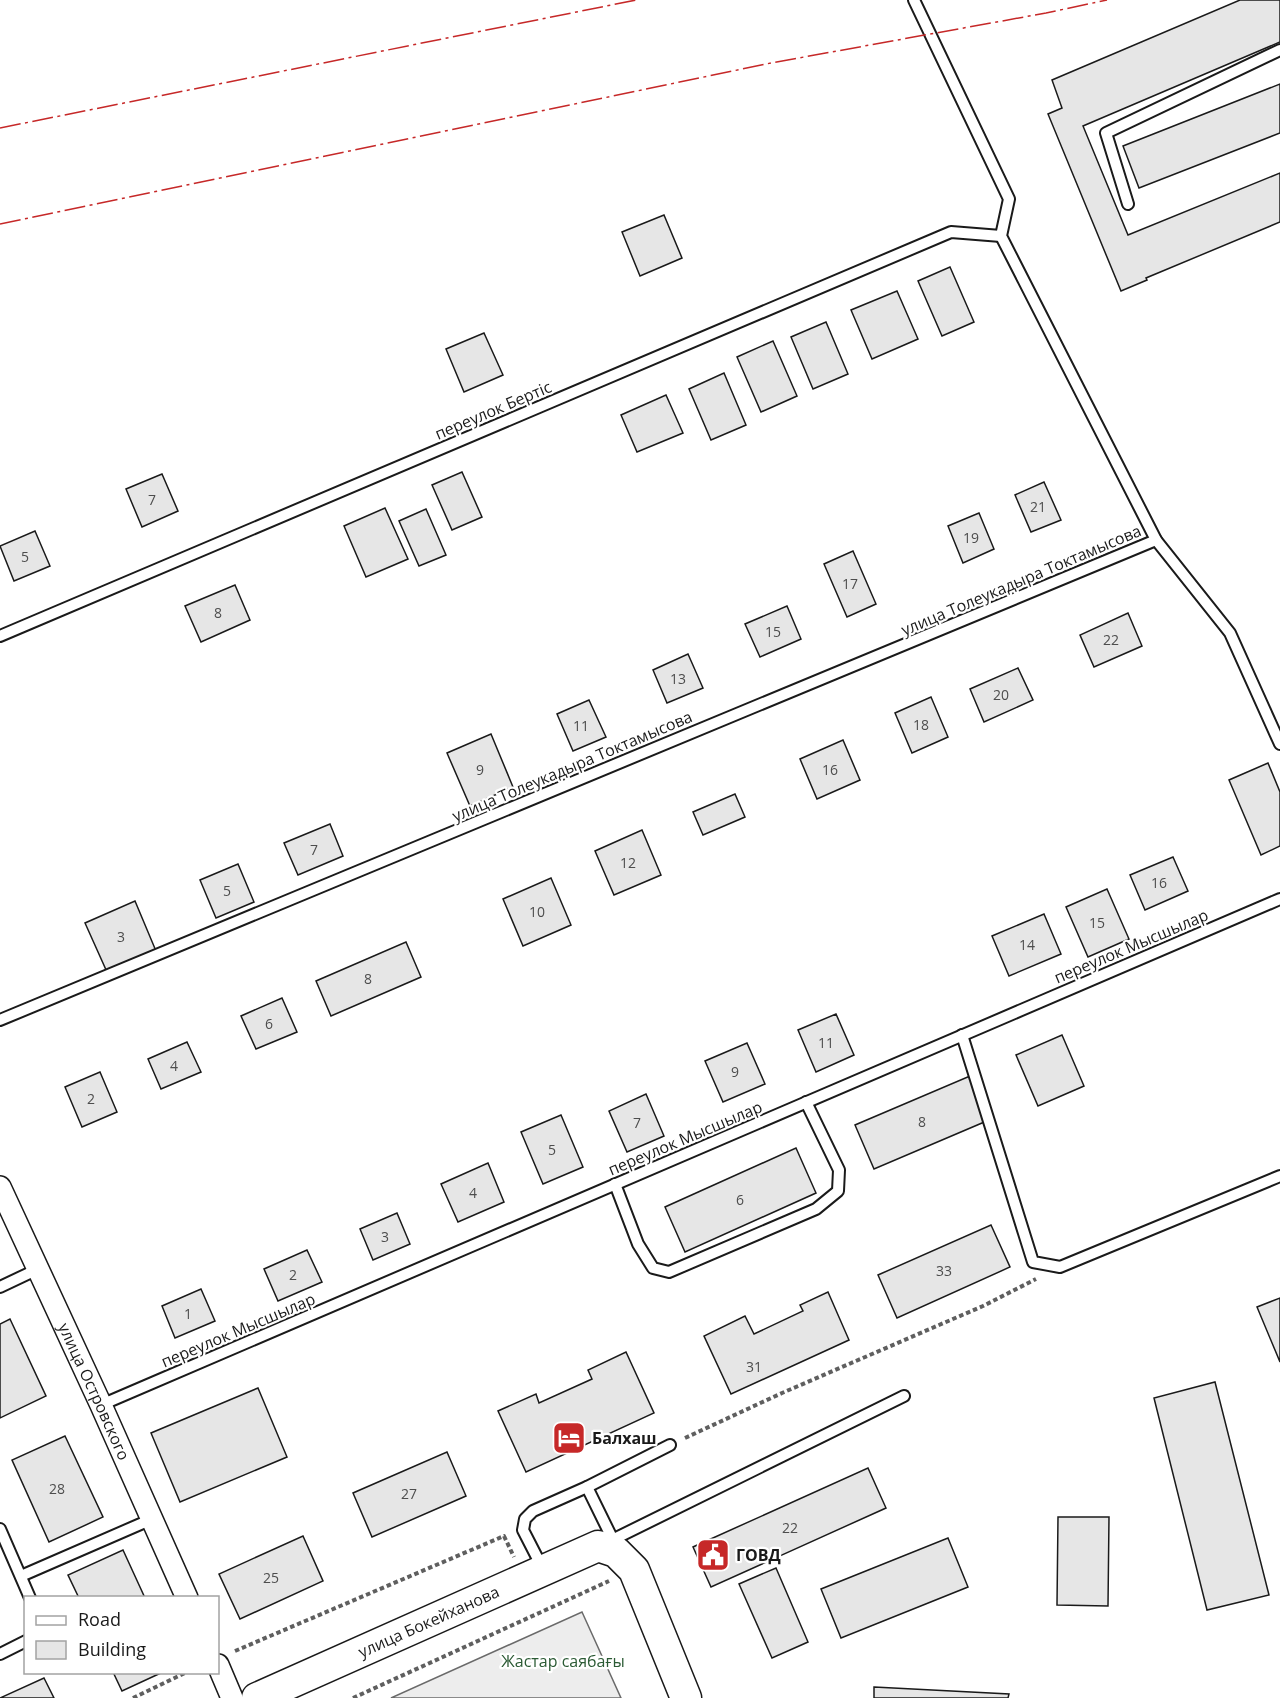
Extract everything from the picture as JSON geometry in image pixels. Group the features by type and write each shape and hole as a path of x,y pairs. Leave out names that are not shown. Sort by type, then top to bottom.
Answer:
{"street":[{"name":"улица Островского","path":"0,1187 186,1596"},
{"path":"605,1543 634,1570 686,1698"},
{"name":"улица Бокейханова","path":"257,1698 605,1543"},
{"path":"223,1659 232,1698"}],"lane":[{"path":"914,0 1009,199 1001,236 1156,540 1230,633 1280,744"},
{"path":"1128,204 1106,133 1280,50"},
{"name":"переулок Бертіс","path":"0,636 951,232 1001,236"},
{"name":"улица Толеукадыра Токтамысова","path":"0,1020 1156,540"},
{"name":"переулок Мысшылар","path":"101,1405 1280,899"},
{"path":"962,1035 1033,1262 1060,1266 1280,1176"},
{"path":"615,1184 638,1244 653,1268 669,1272 679,1268 816,1209 838,1191 839,1170 806,1102"},
{"path":"0,1287 38,1269"},
{"path":"587,1487 605,1543 904,1396"},
{"path":"532,1574 523,1530 525,1520 533,1511 587,1487 670,1445"},
{"path":"21,1576 152,1519"},
{"path":"0,1529 29,1596"},
{"path":"0,1654 24,1642"}],"path":[{"path":"670,1445 782,1393 982,1306 1060,1266"},
{"path":"223,1659 504,1536 532,1574"},
{"path":"353,1698 634,1570"},
{"path":"133,1698 183,1674"}],"shaded area":[{"name":"Жастар саябағы","path":"582,1612 621,1698 391,1698"}],"building":[{"path":"1240,0 1280,0 1280,42 1083,126 1128,235 1280,173 1280,222 1146,278 1147,280 1121,291 1048,114 1062,108 1052,80"},
{"path":"1280,84 1280,133 1139,188 1123,146"},
{"path":"664,215 682,258 640,276 622,232"},
{"path":"950,267 974,322 942,336 918,281"},
{"path":"897,291 918,339 872,359 851,310"},
{"path":"826,322 848,374 813,389 791,337"},
{"path":"484,333 503,375 464,392 446,349"},
{"path":"773,341 797,396 761,412 737,357"},
{"path":"724,373 746,425 711,440 689,389"},
{"path":"666,395 683,433 637,452 621,415"},
{"path":"462,472 482,517 452,530 432,485"},
{"path":"162,474 178,511 142,527 126,489"},
{"path":"1044,482 1061,520 1031,532 1015,495"},
{"path":"385,508 408,559 366,577 344,526"},
{"path":"426,509 446,555 419,566 399,521"},
{"path":"979,513 994,549 963,563 948,526"},
{"path":"35,531 50,566 14,581 0,546"},
{"path":"853,551 876,604 847,617 824,564"},
{"path":"235,585 250,620 201,642 185,606"},
{"path":"787,606 801,639 760,657 745,624"},
{"path":"1128,613 1142,646 1094,667 1080,635"},
{"path":"688,654 703,688 667,703 653,670"},
{"path":"1018,668 1033,700 984,722 970,689"},
{"path":"931,697 948,737 912,753 895,713"},
{"path":"589,700 606,737 573,751 557,714"},
{"path":"491,734 513,787 470,806 447,753"},
{"path":"843,740 860,780 817,799 800,759"},
{"path":"1268,763 1280,792 1280,846 1261,855 1229,780"},
{"path":"735,794 745,817 703,835 693,812"},
{"path":"330,824 343,856 298,875 284,843"},
{"path":"642,830 661,875 614,895 595,851"},
{"path":"1173,857 1188,891 1145,910 1130,875"},
{"path":"238,864 254,902 216,918 200,880"},
{"path":"551,878 571,925 523,946 503,899"},
{"path":"1107,889 1129,939 1088,957 1066,907"},
{"path":"135,901 156,951 107,972 85,923"},
{"path":"1044,914 1061,954 1009,976 992,936"},
{"path":"406,942 421,977 331,1016 316,981"},
{"path":"282,998 297,1032 256,1049 241,1016"},
{"path":"836,1014 854,1055 816,1072 798,1030"},
{"path":"1062,1035 1084,1086 1038,1106 1016,1055"},
{"path":"187,1042 201,1072 161,1089 148,1059"},
{"path":"747,1043 765,1084 723,1102 705,1061"},
{"path":"100,1072 117,1112 82,1127 65,1087"},
{"path":"970,1076 989,1120 874,1169 855,1125"},
{"path":"646,1094 664,1136 627,1152 609,1111"},
{"path":"561,1115 583,1167 543,1184 521,1132"},
{"path":"796,1148 816,1193 685,1252 665,1207"},
{"path":"488,1163 504,1202 458,1222 441,1184"},
{"path":"397,1213 410,1244 373,1260 360,1229"},
{"path":"991,1225 1010,1267 897,1318 878,1275"},
{"path":"307,1250 322,1282 278,1301 264,1269"},
{"path":"201,1289 215,1321 175,1338 162,1306"},
{"path":"828,1292 849,1340 731,1394 704,1336 745,1316 754,1334 803,1311 800,1305"},
{"path":"1280,1298 1280,1362 1257,1307"},
{"path":"10,1319 46,1396 0,1418 0,1324"},
{"path":"626,1352 654,1413 526,1472 498,1411 536,1394 539,1403 592,1379 588,1370"},
{"path":"1215,1382 1269,1595 1207,1610 1154,1398"},
{"path":"258,1388 287,1457 180,1502 151,1433"},
{"path":"65,1436 103,1517 49,1542 12,1460"},
{"path":"447,1452 466,1496 372,1537 353,1493"},
{"path":"868,1468 886,1508 711,1587 693,1547"},
{"path":"1058,1517 1109,1517 1108,1606 1057,1605"},
{"path":"303,1536 323,1581 240,1619 219,1574"},
{"path":"948,1538 968,1587 841,1638 821,1589"},
{"path":"123,1550 144,1596 78,1596 68,1575"},
{"path":"776,1568 808,1642 772,1658 739,1584"},
{"path":"114,1674 159,1674 122,1691"},
{"path":"44,1678 54,1698 0,1698"},
{"path":"874,1687 1009,1694 1008,1698 874,1698"}],"power":[{"path":"0,128 636,0"},
{"path":"0,224 771,63 1107,0"}],"place":[{"name":"Балхаш","path":"569,1438"},
{"name":"ГОВД","path":"713,1555"}]}
